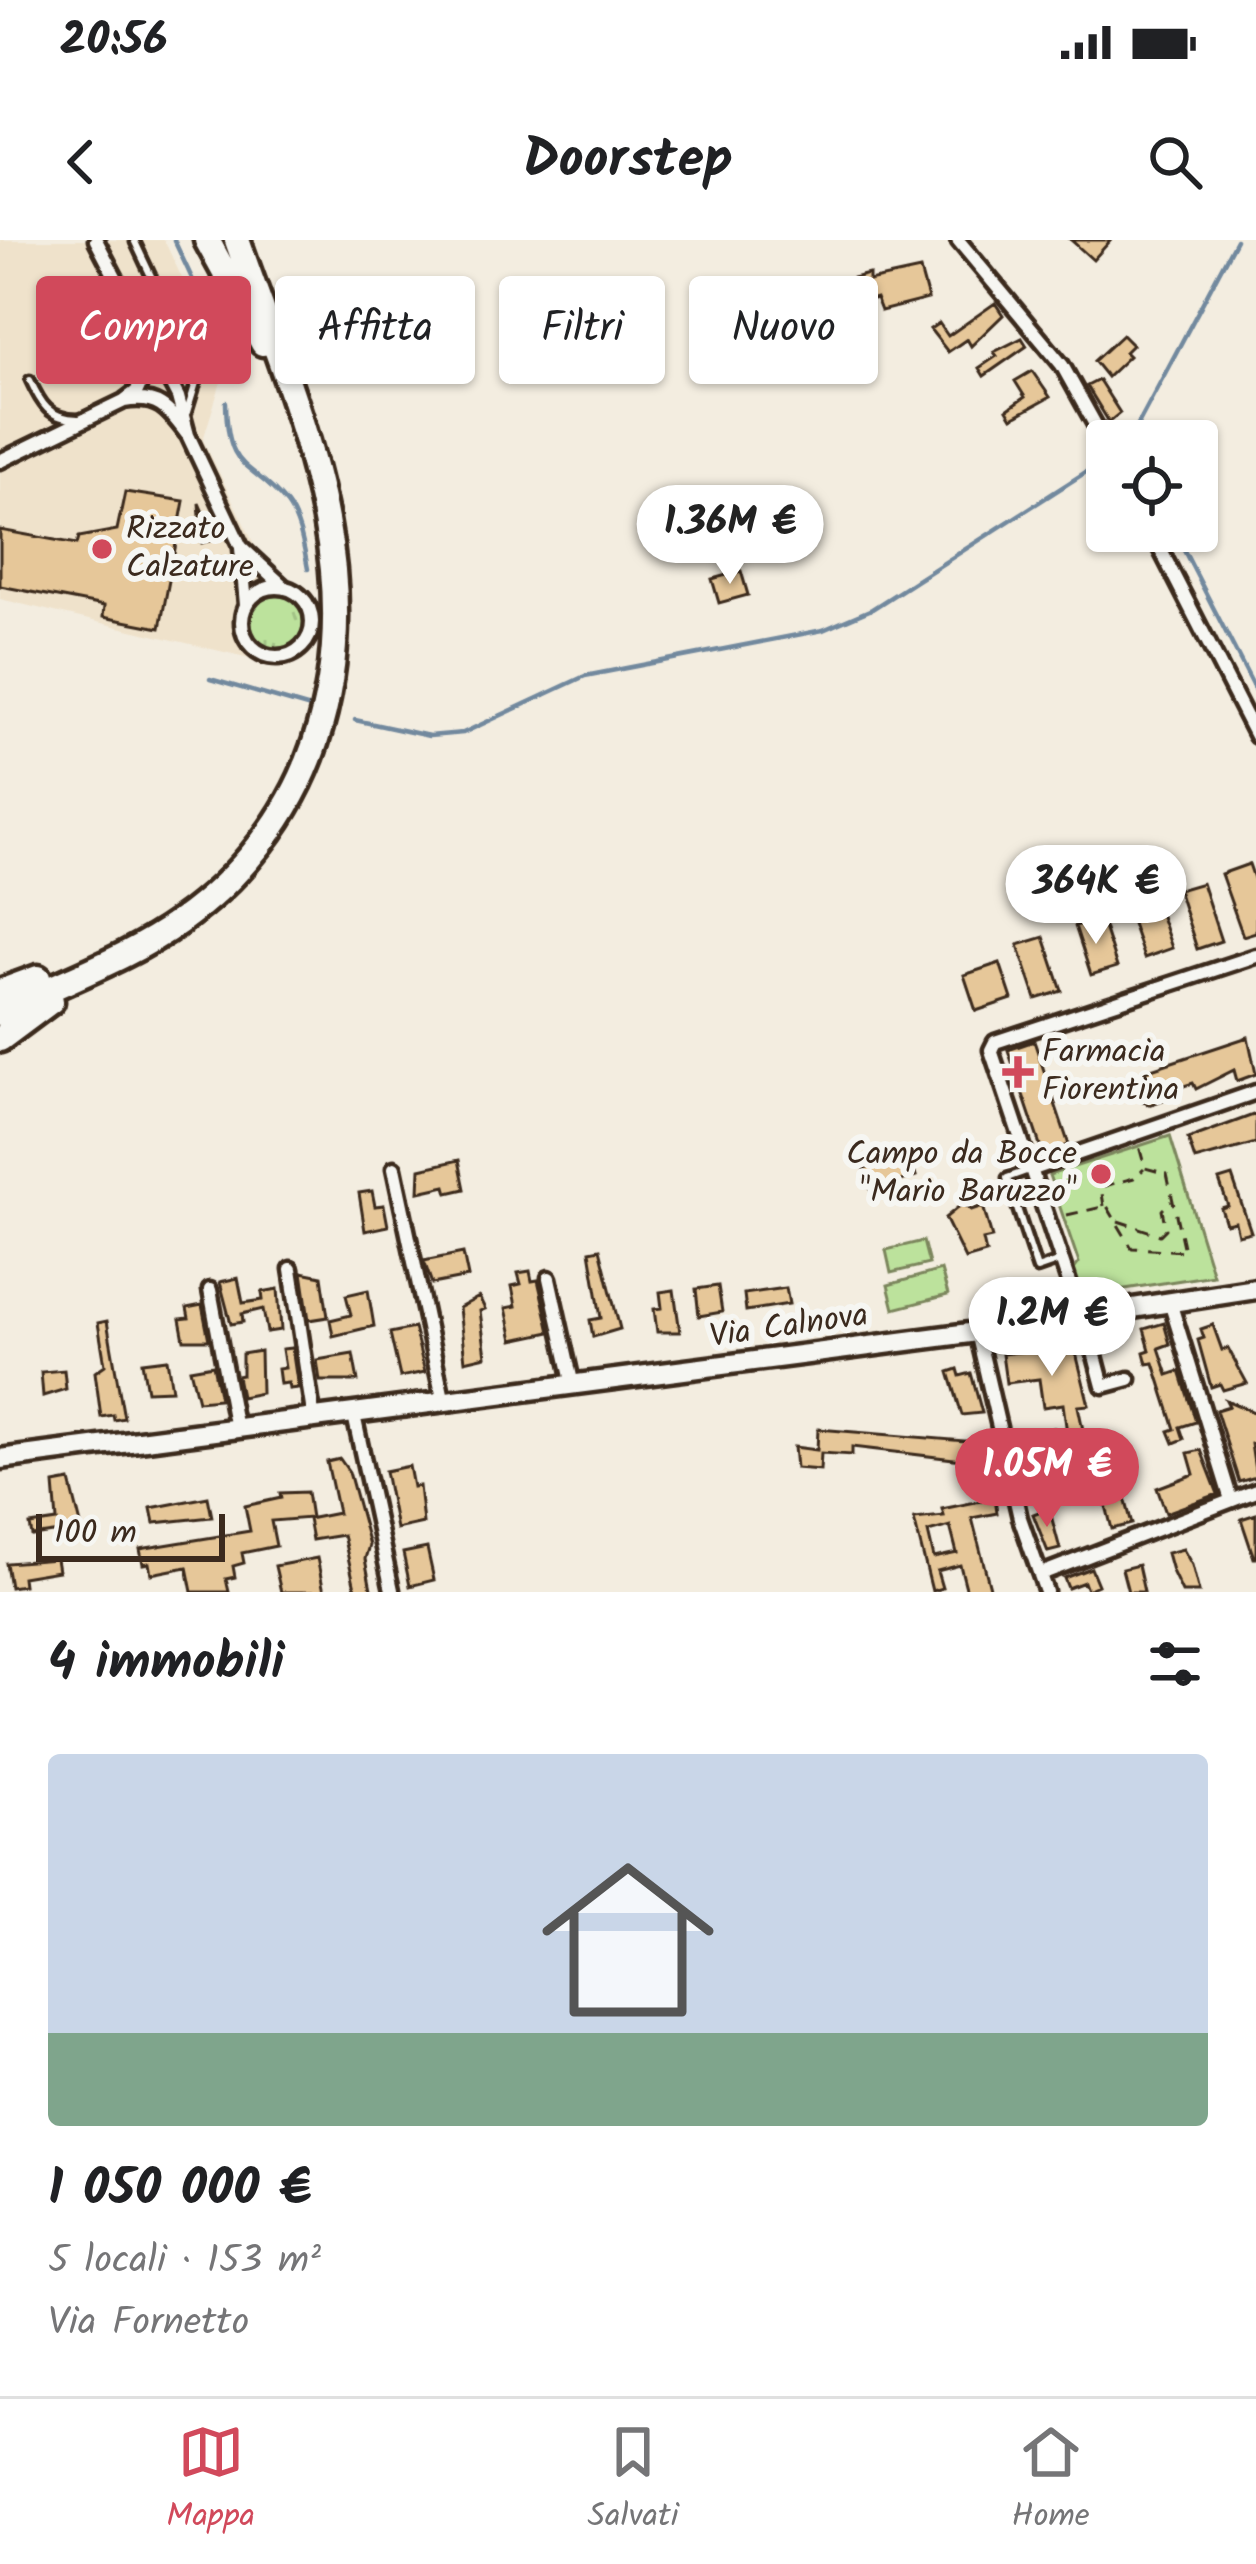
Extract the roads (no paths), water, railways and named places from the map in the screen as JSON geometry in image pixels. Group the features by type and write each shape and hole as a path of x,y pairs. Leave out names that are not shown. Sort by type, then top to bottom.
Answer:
{"highway":[{"path":"207,240 275,361"},
{"path":"221,240 275,359"},
{"path":"237,240 275,354"},
{"path":"0,1039 45,1004 112,969 208,898 266,837 305,768 330,697 338,637 334,547 285,384"},
{"path":"0,992 143,944"},
{"path":"0,1013 143,944"}],"main road":[{"name":"Via Calnova","path":"0,1459 977,1332 1256,1289"}],"street":[{"path":"96,240 114,276"},
{"path":"958,240 1062,365 1093,420"},
{"path":"0,461 93,418 137,391 140,384"},
{"path":"170,384 185,415 188,435"},
{"path":"124,400 150,398 164,405 188,435 241,547 246,605 242,627 253,647 273,656 295,652 309,634 311,612 301,596 284,587 241,547"},
{"path":"1162,552 1256,736"},
{"path":"246,605 262,590 284,587"},
{"path":"1129,1379 1103,1386 991,1050 995,1042 1256,956"},
{"path":"1033,1168 1256,1093"},
{"path":"394,1168 444,1403"},
{"path":"291,1269 314,1420"},
{"path":"549,1278 573,1386"},
{"path":"210,1290 236,1429"},
{"path":"1171,1302 1231,1500"},
{"path":"977,1332 1020,1518 1046,1592"},
{"path":"354,1414 392,1590"},
{"path":"1040,1574 1256,1491"}],"lane":[{"path":"135,242 151,276"},
{"path":"30,380 41,404 55,416 93,418"},
{"path":"185,415 195,384"},
{"path":"1033,1168 1007,1178 1037,1269 1064,1260"}],"waterway":[{"path":"174,240 191,276"},
{"path":"1140,420 1236,240"},
{"path":"226,402 236,455 287,504 301,535 308,569"},
{"path":"355,720 429,736 463,733 585,676 823,630 872,609 1086,472"},
{"path":"1185,552 1256,691"},
{"path":"210,679 314,709"}],"place":[{"name":"Rizzato Calzature","path":"102,549"},
{"name":"Farmacia Fiorentina","path":"1018,1072"},
{"name":"Campo da Bocce \"Mario Baruzzo\"","path":"1101,1174"}]}
